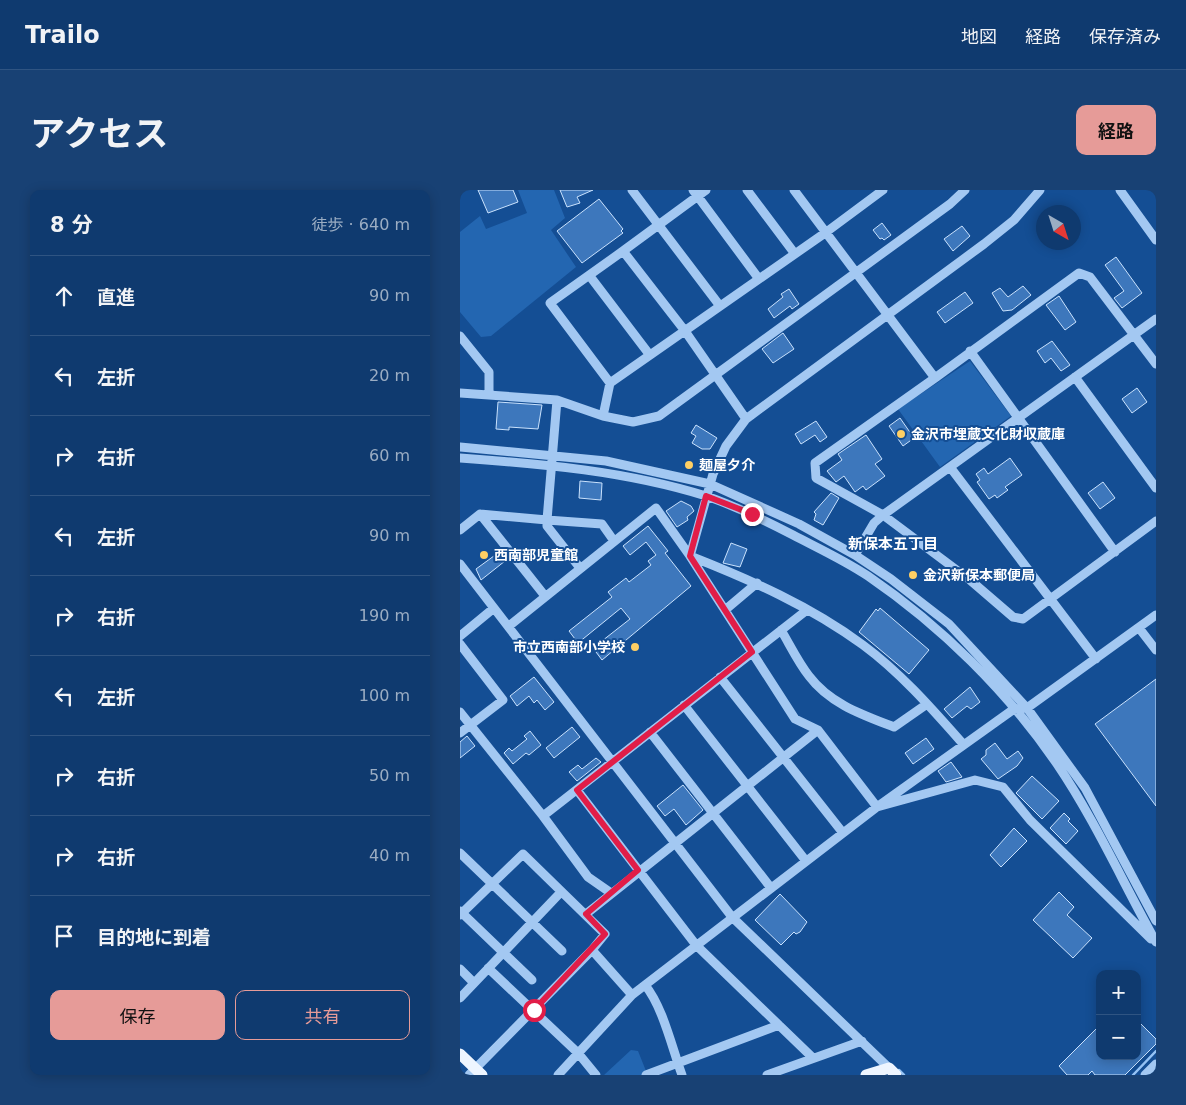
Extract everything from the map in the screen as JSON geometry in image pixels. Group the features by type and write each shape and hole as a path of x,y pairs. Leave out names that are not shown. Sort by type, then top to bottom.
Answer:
{"main road":[{"path":"460,1054 476,1073"},
{"path":"866,1075 893,1071"}],"street":[{"path":"632,190 720,306"},
{"path":"610,383 550,303 658,225 695,193 706,190"},
{"path":"747,190 795,254"},
{"path":"794,190 825,233 889,314 935,378"},
{"path":"460,393 557,400 603,416 633,422 659,416 950,204 964,190"},
{"path":"690,556 710,484 726,446 746,419 1014,220 1040,190"},
{"path":"603,416 610,383 648,354 685,331 825,233 878,191"},
{"path":"1125,192 1156,240"},
{"path":"695,193 759,279"},
{"path":"622,250 685,331 746,419"},
{"path":"1156,364 1090,277 1080,273 815,463 816,478 883,515 970,580 1012,617 1023,619 1156,521"},
{"path":"589,275 648,354"},
{"path":"855,555 874,523 883,515 1156,319"},
{"path":"460,336 489,372 489,395"},
{"path":"970,351 1114,552"},
{"path":"1075,377 1156,488"},
{"path":"557,400 547,526 580,568"},
{"path":"460,447 552,454 606,461 710,484 799,524 855,555 891,579 948,624 1027,708 1085,788 1156,921"},
{"path":"460,458 552,465 600,472 706,496 752,514 832,555 867,576 911,608 964,655 1014,709 1061,771 1156,943"},
{"path":"950,467 1096,659"},
{"path":"509,626 656,508 690,556 795,719 818,730 876,807"},
{"path":"480,514 545,596"},
{"path":"460,530 480,514 602,524 614,541"},
{"path":"690,556 757,583 807,610 863,645 927,704 964,745"},
{"path":"460,564 614,761 732,917 893,1071"},
{"path":"725,610 757,583"},
{"path":"460,636 494,608"},
{"path":"543,816 807,610"},
{"path":"558,1075 632,994 732,917 876,807 1014,709 1027,708 1156,616"},
{"path":"1139,628 1156,650"},
{"path":"781,630 809,676 827,695 860,714 894,727 927,704"},
{"path":"460,644 503,700 460,733"},
{"path":"720,677 843,834"},
{"path":"684,705 806,861"},
{"path":"460,712 543,816 588,877 610,893"},
{"path":"586,914 638,870 818,730"},
{"path":"650,732 771,888"},
{"path":"876,807 975,780 1003,787 1030,820 1156,943"},
{"path":"577,790 696,945 813,1058"},
{"path":"460,853 562,951"},
{"path":"476,1073 605,934 523,854 461,913 532,980"},
{"path":"460,998 561,892"},
{"path":"592,950 632,994"},
{"path":"488,968 578,1053 596,1075"},
{"path":"460,969 474,983"},
{"path":"645,985 650,991 663,1021 682,1075"},
{"path":"646,1075 779,1024"},
{"path":"767,1075 862,1041"},
{"path":"1145,1075 1155,1067"}],"shaded area":[{"path":"518,190 554,190 565,218 551,230 576,267 491,336 481,337 460,312 460,232 480,216 486,229 527,213"},
{"path":"970,361 1011,416 940,467 898,409"},
{"path":"631,1050 638,1051 646,1071 643,1075 604,1075"}],"building":[{"path":"478,190 513,190 518,202 488,213"},
{"path":"560,190 593,190 577,197 580,203 567,207"},
{"path":"599,199 623,229 621,231 623,233 582,263 557,231"},
{"path":"882,223 891,235 884,240 880,239 873,230"},
{"path":"962,226 970,236 953,251 944,239"},
{"path":"1116,257 1142,293 1122,308 1114,298 1124,291 1105,265"},
{"path":"1023,286 1031,295 1012,310 1003,311 992,293 1000,288 1008,297"},
{"path":"789,289 799,304 792,309 790,306 774,318 768,309 783,297 781,294"},
{"path":"965,292 973,303 945,323 937,312"},
{"path":"1059,296 1076,322 1065,330 1046,305"},
{"path":"783,333 794,349 773,363 762,349"},
{"path":"1052,341 1070,365 1061,371 1051,358 1045,363 1037,351"},
{"path":"1137,388 1147,402 1132,413 1122,399"},
{"path":"498,402 542,405 538,429 509,427 509,430 496,429"},
{"path":"900,418 914,438 903,446 889,426"},
{"path":"816,421 827,437 820,442 815,435 801,444 795,434"},
{"path":"696,425 717,438 710,449 702,449 692,443 696,436 691,433"},
{"path":"866,435 882,459 875,464 885,476 866,490 863,486 855,492 844,476 836,482 827,471 842,460 838,454"},
{"path":"1010,458 1022,475 1005,487 1008,490 997,498 995,495 989,499 977,482 980,480 976,474 984,468 988,474"},
{"path":"580,481 602,483 601,500 579,498"},
{"path":"1103,482 1115,498 1100,509 1088,493"},
{"path":"831,493 839,498 823,525 814,520 816,514 814,512"},
{"path":"681,501 691,506 694,511 687,517 688,520 677,527 666,511"},
{"path":"648,526 668,551 665,553 691,586 602,660 593,648 630,619 621,608 578,643 569,631 612,597 608,592 626,578 629,582 651,565 648,561 656,555 646,542 630,555 623,546"},
{"path":"731,543 747,549 740,567 723,563"},
{"path":"498,553 505,561 481,580 476,569"},
{"path":"880,608 929,650 909,674 859,632 876,609 878,611"},
{"path":"534,677 554,702 545,710 537,700 534,703 529,696 517,706 510,696"},
{"path":"1156,679 1156,806 1095,724"},
{"path":"970,687 980,702 971,709 967,706 952,718 944,709"},
{"path":"572,727 580,737 554,758 546,748"},
{"path":"530,731 541,745 529,755 526,753 513,764 504,753 509,748 512,751 527,739 524,736"},
{"path":"467,736 475,746 460,758 460,742"},
{"path":"926,738 934,749 913,764 905,753"},
{"path":"995,743 1007,759 1018,751 1023,758 1017,766 998,779 981,759 986,755 986,750"},
{"path":"596,758 601,762 577,781 569,772 578,765 582,769"},
{"path":"951,762 962,777 946,782 938,771"},
{"path":"1032,776 1059,801 1042,819 1016,793"},
{"path":"683,785 703,810 686,825 674,809 665,816 657,806"},
{"path":"1064,813 1070,819 1068,821 1078,831 1066,844 1050,828"},
{"path":"1014,828 1027,841 1001,867 990,855"},
{"path":"1059,892 1074,907 1067,915 1092,938 1073,958 1033,920"},
{"path":"780,894 807,922 800,932 796,934 794,932 781,945 755,920"},
{"path":"1141,1024 1156,1039 1156,1044 1141,1059"},
{"path":"1096,1029 1096,1060 1140,1060 1125,1075 1095,1075 1092,1071 1088,1075 1067,1075 1059,1066"}],"waterway":[{"path":"1133,1075 1156,1051"},
{"path":"899,1070 904,1075"}],"place":[{"name":"金沢市埋蔵文化財収蔵庫","path":"901,434"},
{"name":"麺屋夕介","path":"689,465"},
{"name":"西南部児童館","path":"484,555"},
{"name":"金沢新保本郵便局","path":"913,575"},
{"name":"市立西南部小学校","path":"635,647"}],"district":[{"name":"新保本五丁目","path":"893,544"}],"route":[{"path":"534,1010 605,934 586,914 638,870 577,790 752,652 690,556 706,496 752,514"}]}
